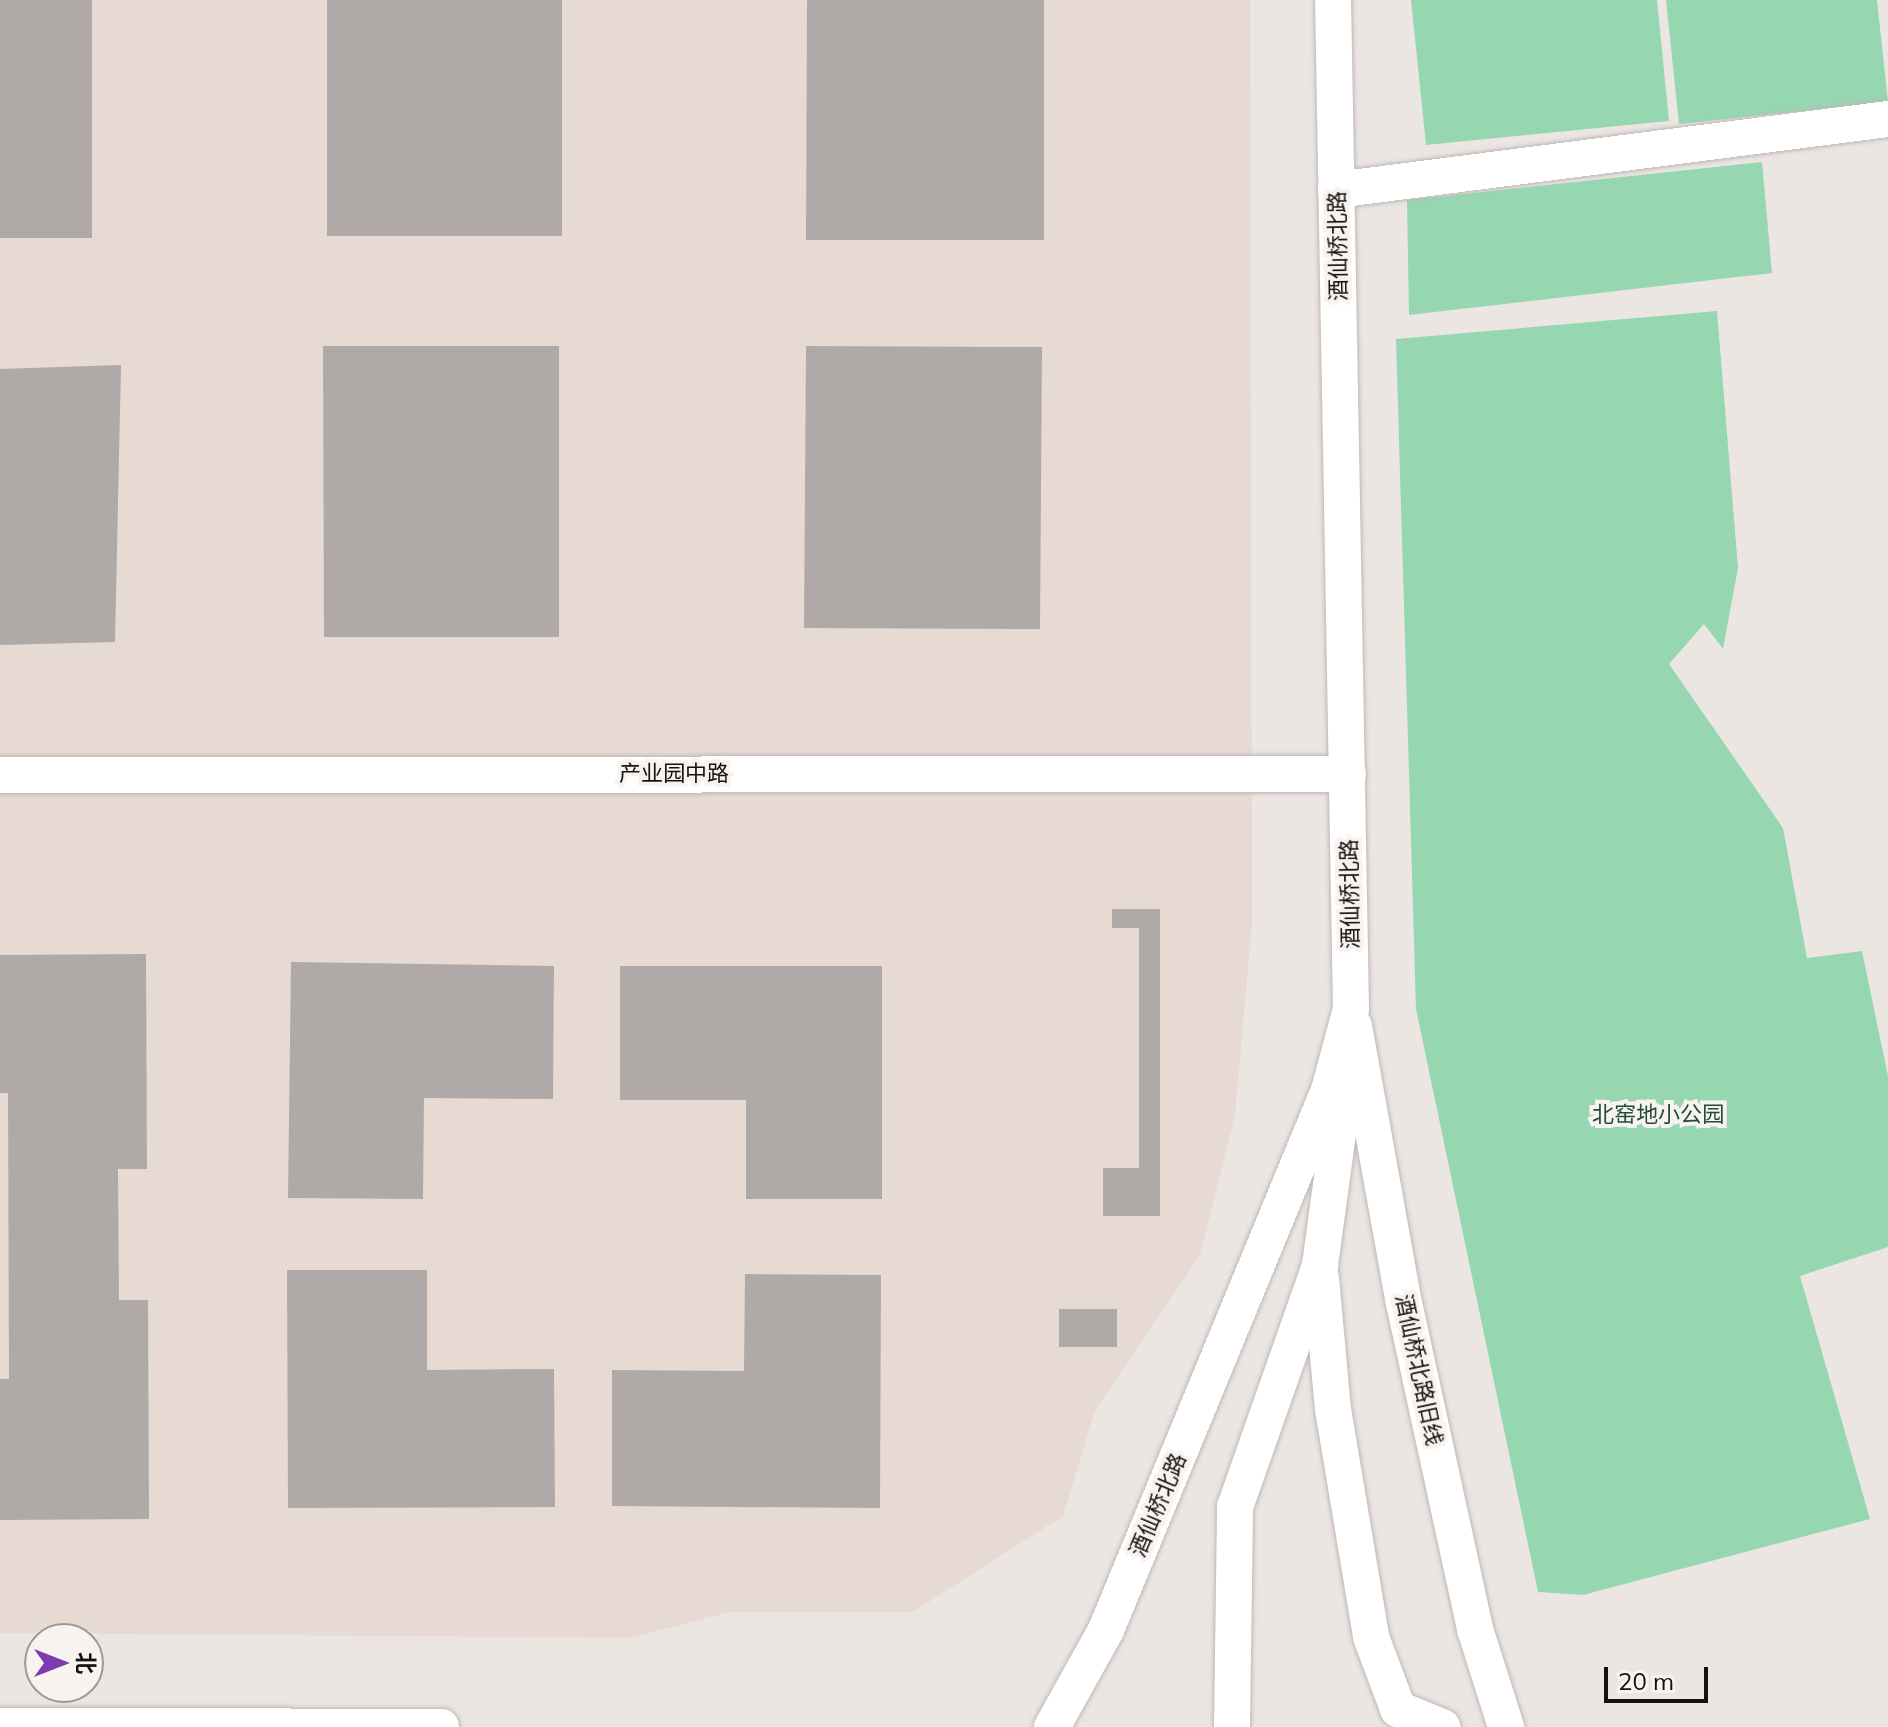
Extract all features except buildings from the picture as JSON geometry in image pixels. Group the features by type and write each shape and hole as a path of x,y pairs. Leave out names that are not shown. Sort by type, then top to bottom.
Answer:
{"street":[{"name":"酒仙桥北路","path":"1052,1727 1124,1587 1329,1090 1351,1009 1333,0"},
{"path":"1336,190 1888,119"},
{"name":"产业园中路","path":"0,775 1348,774"},
{"path":"1232,1727 1235,1507 1320,1265 1339,1145 1351,1009"},
{"name":"酒仙桥北路旧线","path":"1351,1009 1404,1303 1475,1629 1506,1727"},
{"path":"1320,1265 1333,1409 1371,1637 1398,1709 1442,1727"},
{"path":"0,1726 441,1727"}],"shaded area":[{"path":"0,0 1250,0 1252,923 1235,1116 1200,1255 1095,1411 1063,1516 913,1612 730,1612 630,1638 104,1634 104,1623 24,1623 24,1633 0,1633"}],"green space":[{"path":"1411,0 1657,0 1669,121 1426,145"},
{"path":"1666,0 1877,0 1888,102 1679,124"},
{"path":"1762,162 1772,273 1409,315 1407,200"},
{"name":"北窑地小公园","path":"1717,311 1738,568 1723,649 1704,624 1669,664 1783,828 1807,958 1862,951 1888,1076 1888,1247 1800,1276 1870,1519 1583,1595 1538,1592 1416,1009 1396,339"}]}
